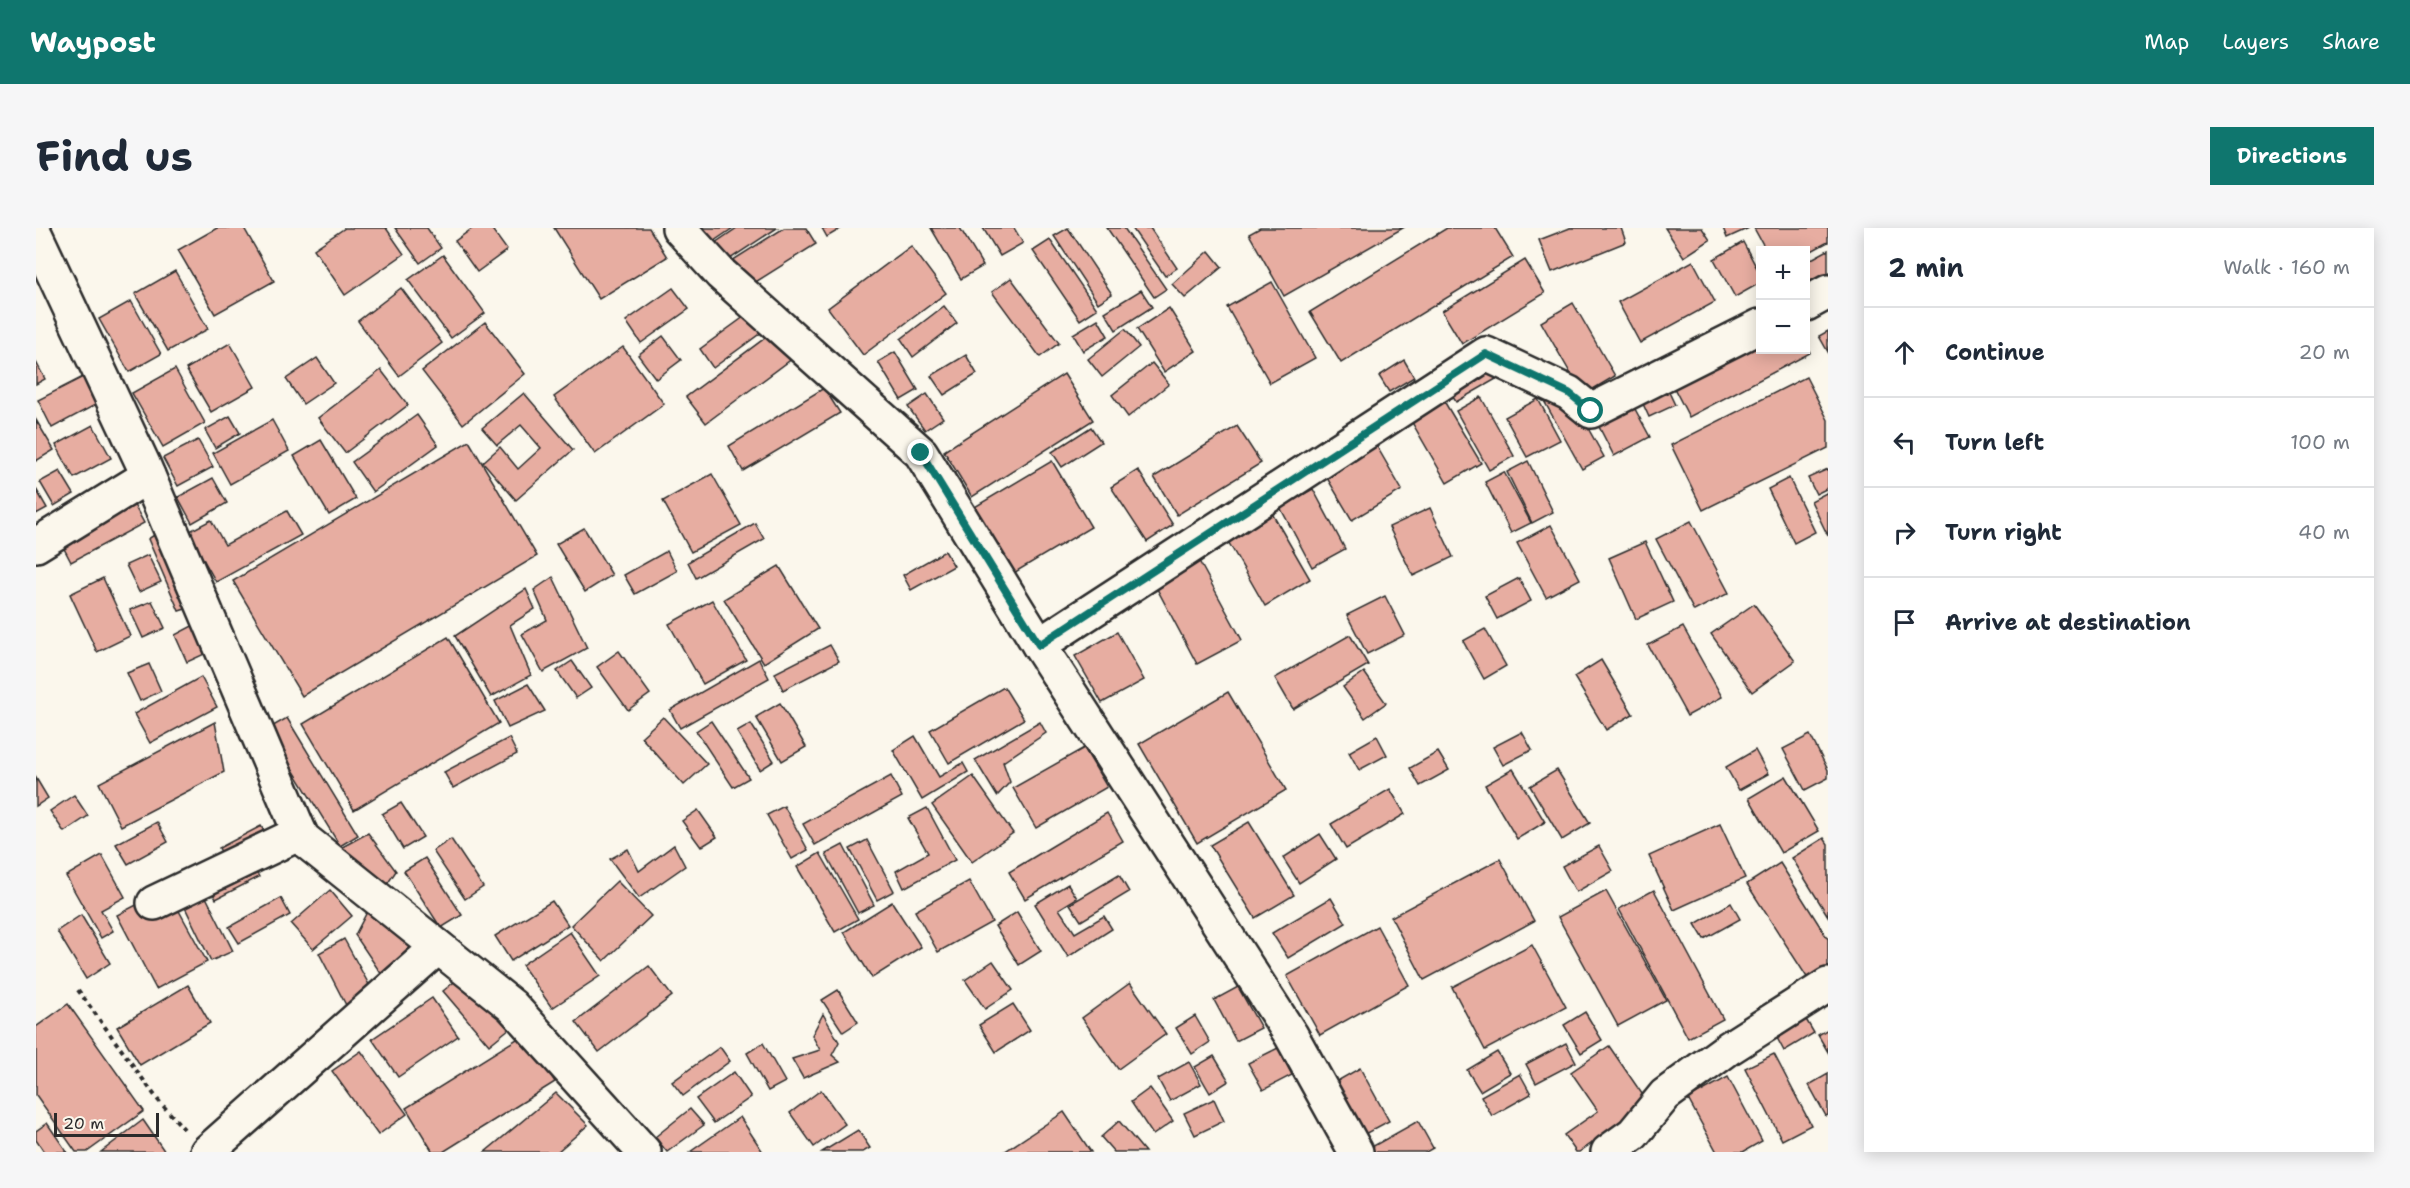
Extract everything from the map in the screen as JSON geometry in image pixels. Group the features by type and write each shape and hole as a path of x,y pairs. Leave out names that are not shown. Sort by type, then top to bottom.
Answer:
{"street":[{"path":"679,228 721,273 921,453 1039,645 1291,1035 1356,1152"},
{"path":"36,236 148,476 302,838 512,1006 644,1152"},
{"path":"1810,302 1828,292"},
{"path":"1039,645 1486,354 1569,393 1591,411 1756,328"},
{"path":"36,545 148,476"},
{"path":"154,903 300,833"},
{"path":"198,1143 438,946"},
{"path":"1608,1152 1633,1134 1665,1095 1729,1048 1828,985"}],"path":[{"path":"78,990 158,1100 198,1143"}],"building":[{"path":"217,228 244,228 274,281 215,314 178,250"},
{"path":"345,228 386,228 404,254 345,295 314,249"},
{"path":"395,228 427,228 441,248 420,263"},
{"path":"473,228 491,228 507,250 477,272 455,241"},
{"path":"554,228 649,228 667,257 599,299"},
{"path":"697,228 733,228 708,245"},
{"path":"737,228 777,228 727,261 715,243"},
{"path":"784,228 806,228 816,244 746,288 730,262"},
{"path":"822,228 842,228 827,237"},
{"path":"931,228 960,228 983,266 961,279"},
{"path":"983,228 1014,228 1023,243 1000,256"},
{"path":"1068,228 1112,294 1098,303 1054,236"},
{"path":"1107,228 1124,228 1166,289 1154,297"},
{"path":"1132,228 1150,228 1177,268 1165,276"},
{"path":"1260,228 1403,228 1284,296 1249,234"},
{"path":"1447,228 1495,228 1513,257 1341,363 1310,312"},
{"path":"1570,228 1621,228 1626,242 1552,272 1539,240"},
{"path":"1665,228 1702,228 1710,240 1684,257"},
{"path":"1723,228 1749,228 1727,238"},
{"path":"1754,228 1828,228 1828,242 1810,252 1810,246 1764,246"},
{"path":"1050,240 1097,309 1080,320 1033,251"},
{"path":"1743,242 1756,266 1756,285 1735,297 1714,259"},
{"path":"911,246 946,293 863,355 828,308"},
{"path":"1828,250 1828,305 1810,316 1810,300 1810,260"},
{"path":"1209,251 1222,267 1185,298 1172,284"},
{"path":"443,255 485,313 451,338 408,280"},
{"path":"1525,260 1545,293 1462,344 1442,311"},
{"path":"1693,261 1715,302 1640,343 1618,302"},
{"path":"175,271 208,329 168,351 135,294"},
{"path":"1011,278 1059,343 1040,357 992,292"},
{"path":"1272,282 1315,358 1270,383 1227,307"},
{"path":"401,288 442,343 399,376 358,321"},
{"path":"673,288 689,309 641,343 626,321"},
{"path":"1141,290 1152,307 1116,330 1105,312"},
{"path":"131,301 161,354 129,372 99,319"},
{"path":"1573,303 1615,376 1583,395 1541,322"},
{"path":"944,306 957,323 913,357 901,339"},
{"path":"1169,308 1196,351 1164,372 1137,329"},
{"path":"748,314 762,332 713,368 700,349"},
{"path":"1098,319 1108,336 1083,351 1073,334"},
{"path":"485,322 525,374 463,424 422,371"},
{"path":"1125,329 1139,347 1102,377 1088,359"},
{"path":"1828,331 1828,352 1819,336"},
{"path":"773,332 793,358 706,423 686,397"},
{"path":"663,336 681,360 656,379 638,355"},
{"path":"1756,340 1756,354 1808,354 1689,417 1672,384"},
{"path":"230,343 255,387 211,412 186,369"},
{"path":"623,347 664,404 595,454 554,397"},
{"path":"895,352 918,390 901,400 878,362"},
{"path":"966,355 977,374 944,395 931,376"},
{"path":"317,358 334,383 303,404 286,379"},
{"path":"1404,360 1414,377 1389,392 1379,376"},
{"path":"36,362 45,379 36,384"},
{"path":"1152,363 1169,384 1128,417 1112,395"},
{"path":"175,369 205,423 163,447 132,393"},
{"path":"1555,369 1604,457 1582,469 1533,381"},
{"path":"1658,369 1675,405 1649,417 1633,382"},
{"path":"381,370 408,405 345,453 318,418"},
{"path":"1510,371 1456,402 1440,375"},
{"path":"1064,374 1093,420 972,497 944,451"},
{"path":"83,377 97,404 52,428 38,400"},
{"path":"1806,377 1828,420 1828,448 1703,510 1671,445"},
{"path":"1435,386 1481,463 1447,483 1402,405"},
{"path":"824,388 840,413 743,471 729,446"},
{"path":"524,393 573,450 516,500 483,462 500,447 518,469 541,448 521,425 497,445 482,428"},
{"path":"927,394 943,418 925,430 908,407"},
{"path":"1628,396 1650,437 1614,456 1593,415"},
{"path":"1481,397 1514,456 1489,470 1456,411"},
{"path":"1538,399 1560,440 1527,457 1505,417"},
{"path":"417,415 438,445 373,492 352,462"},
{"path":"230,416 240,433 215,448 205,430"},
{"path":"36,420 54,450 36,461"},
{"path":"272,420 289,451 230,484 213,453"},
{"path":"93,425 111,458 74,478 56,445"},
{"path":"1237,426 1261,463 1177,515 1154,477"},
{"path":"1091,427 1101,442 1062,467 1052,452"},
{"path":"1368,431 1402,490 1352,520 1317,461"},
{"path":"198,440 213,467 178,486 163,458"},
{"path":"321,440 356,499 329,515 294,456"},
{"path":"469,441 537,556 302,696 233,581"},
{"path":"1052,461 1091,527 1012,574 973,508"},
{"path":"1528,461 1553,512 1532,523 1507,472"},
{"path":"1828,469 1828,488 1816,494 1808,478"},
{"path":"1138,470 1173,525 1147,542 1111,487"},
{"path":"60,471 74,494 54,506 40,482"},
{"path":"1504,472 1531,523 1511,533 1485,482"},
{"path":"712,474 741,525 691,552 663,501"},
{"path":"213,478 227,503 192,523 178,497"},
{"path":"1789,478 1815,532 1794,543 1768,489"},
{"path":"36,489 47,508 36,514"},
{"path":"1313,489 1345,549 1312,567 1280,507"},
{"path":"1828,492 1828,536 1811,501"},
{"path":"129,496 144,523 71,562 57,535"},
{"path":"1430,508 1453,557 1413,576 1389,527"},
{"path":"1270,510 1310,579 1265,606 1225,536"},
{"path":"287,511 301,535 216,582 188,532 211,520 225,545"},
{"path":"1691,521 1729,593 1694,611 1656,539"},
{"path":"755,523 764,539 696,578 688,562"},
{"path":"1551,525 1580,579 1546,597 1517,543"},
{"path":"584,528 612,575 585,592 556,544"},
{"path":"162,530 192,607 179,611 148,539"},
{"path":"1645,542 1673,602 1636,619 1609,558"},
{"path":"667,551 677,571 635,594 624,575"},
{"path":"945,551 954,566 911,590 903,575"},
{"path":"148,555 161,582 139,592 126,565"},
{"path":"1199,561 1242,640 1197,664 1155,585"},
{"path":"779,566 818,629 764,663 724,599"},
{"path":"553,577 587,648 543,672 522,634 547,620 534,590"},
{"path":"103,578 130,636 97,652 70,594"},
{"path":"1519,578 1531,601 1497,619 1485,596"},
{"path":"526,589 535,609 510,625 531,675 491,697 455,636"},
{"path":"1385,596 1405,635 1367,654 1347,615"},
{"path":"712,600 746,660 703,684 669,624"},
{"path":"152,601 165,628 143,638 130,610"},
{"path":"1754,604 1795,661 1752,692 1711,634"},
{"path":"196,624 209,652 187,662 175,635"},
{"path":"1683,627 1722,697 1687,716 1648,645"},
{"path":"1485,629 1506,666 1484,679 1463,641"},
{"path":"1117,632 1144,680 1102,703 1075,656"},
{"path":"1350,635 1368,665 1293,709 1275,678"},
{"path":"448,637 499,723 354,810 303,724"},
{"path":"830,645 839,661 783,690 775,673"},
{"path":"619,651 650,694 628,710 597,667"},
{"path":"759,659 769,678 680,728 670,710"},
{"path":"1601,660 1633,714 1606,730 1574,677"},
{"path":"572,661 591,688 576,698 557,671"},
{"path":"149,664 161,691 140,701 127,673"},
{"path":"1364,672 1386,703 1365,718 1343,687"},
{"path":"201,677 217,707 150,743 134,714"},
{"path":"528,684 545,711 508,728 495,701"},
{"path":"1004,687 1024,719 949,763 930,730"},
{"path":"1228,692 1286,790 1197,843 1139,744"},
{"path":"780,703 806,747 782,761 756,717"},
{"path":"663,717 707,764 684,785 641,737"},
{"path":"287,718 358,835 340,846 268,729"},
{"path":"711,721 749,778 733,787 696,731"},
{"path":"215,722 224,772 121,826 99,783"},
{"path":"1040,722 1046,733 1003,762 1010,782 997,796 975,760"},
{"path":"751,724 774,761 760,770 737,732"},
{"path":"1522,732 1532,750 1503,765 1493,747"},
{"path":"1810,735 1828,770 1828,778 1805,790 1783,749"},
{"path":"915,736 939,777 963,763 968,772 922,800 893,750"},
{"path":"1377,736 1387,755 1359,770 1349,752"},
{"path":"509,738 517,754 453,788 444,772"},
{"path":"1084,748 1107,787 1036,828 1013,788"},
{"path":"1755,750 1768,774 1739,790 1726,767"},
{"path":"1438,752 1449,770 1420,786 1410,768"},
{"path":"1513,769 1545,822 1517,839 1485,785"},
{"path":"1557,770 1590,823 1562,840 1530,786"},
{"path":"891,776 902,797 815,845 803,824"},
{"path":"973,776 1013,833 972,862 932,805"},
{"path":"1786,776 1819,831 1781,853 1749,798"},
{"path":"36,778 48,798 36,806"},
{"path":"1390,789 1405,814 1346,849 1331,824"},
{"path":"74,795 88,816 64,832 50,811"},
{"path":"401,803 423,837 403,849 382,814"},
{"path":"784,806 808,850 792,859 767,815"},
{"path":"927,808 955,860 904,888 896,871 928,853 908,818"},
{"path":"698,810 717,837 701,847 682,821"},
{"path":"1107,813 1123,841 1025,899 1009,872"},
{"path":"157,822 168,842 128,864 116,844"},
{"path":"1249,822 1294,895 1255,918 1210,845"},
{"path":"1720,824 1745,878 1674,910 1649,856"},
{"path":"261,826 268,838 226,861 219,848"},
{"path":"368,833 396,871 384,889 337,850"},
{"path":"1320,834 1336,859 1299,883 1283,858"},
{"path":"1824,838 1828,844 1828,916 1792,858"},
{"path":"451,839 483,887 465,899 433,851"},
{"path":"867,840 894,891 877,900 850,849"},
{"path":"674,845 685,866 639,898 610,859 628,849 639,871"},
{"path":"843,845 874,905 858,913 826,854"},
{"path":"1599,846 1613,871 1576,892 1562,866"},
{"path":"820,853 858,919 835,932 797,867"},
{"path":"102,855 125,897 101,910 113,931 101,938 66,876"},
{"path":"425,858 462,915 441,928 404,871"},
{"path":"1500,859 1534,921 1424,980 1391,917"},
{"path":"1780,863 1828,939 1828,970 1810,982 1747,884"},
{"path":"252,864 259,877 216,899 209,887"},
{"path":"1119,875 1129,892 1081,921 1070,904"},
{"path":"617,881 651,916 604,961 571,925"},
{"path":"969,881 992,922 938,952 915,911"},
{"path":"1068,884 1077,898 1059,909 1075,933 1104,916 1112,929 1068,957 1035,904"},
{"path":"201,887 233,951 211,961 180,897"},
{"path":"330,890 352,916 313,949 291,924"},
{"path":"1654,890 1723,1019 1688,1038 1619,909"},
{"path":"1606,891 1666,1000 1618,1026 1558,917"},
{"path":"172,898 207,962 156,989 117,915 146,900"},
{"path":"281,898 290,915 239,943 229,927"},
{"path":"1331,898 1346,923 1288,958 1272,933"},
{"path":"552,901 568,925 511,961 495,936"},
{"path":"892,902 921,947 872,978 844,932"},
{"path":"1731,903 1740,919 1704,939 1695,924"},
{"path":"367,912 424,942 390,987 355,935"},
{"path":"1017,912 1041,951 1019,965 995,926"},
{"path":"81,915 110,963 86,979 57,931"},
{"path":"1377,926 1409,985 1320,1035 1287,976"},
{"path":"570,932 600,976 552,1008 522,965"},
{"path":"344,939 373,992 347,1007 319,953"},
{"path":"1532,945 1566,1007 1485,1050 1452,987"},
{"path":"993,961 1013,990 985,1009 965,980"},
{"path":"649,966 672,996 599,1052 576,1022"},
{"path":"464,974 510,1028 489,1045 443,991"},
{"path":"1130,983 1166,1034 1118,1069 1082,1018"},
{"path":"188,985 210,1023 140,1065 117,1027"},
{"path":"1238,987 1261,1028 1236,1041 1214,1000"},
{"path":"838,990 858,1022 843,1032 822,1000"},
{"path":"432,998 458,1036 398,1077 372,1039"},
{"path":"68,1004 144,1111 87,1152 76,1152 36,1095 36,1027"},
{"path":"1013,1004 1030,1030 996,1052 979,1025"},
{"path":"1585,1012 1602,1040 1581,1053 1564,1025"},
{"path":"823,1014 839,1042 832,1055 840,1062 803,1078 792,1059 820,1050 812,1035"},
{"path":"1195,1016 1210,1042 1192,1054 1176,1028"},
{"path":"1804,1016 1814,1033 1784,1051 1775,1034"},
{"path":"1828,1029 1828,1052 1818,1035"},
{"path":"525,1034 555,1082 443,1152 433,1152 406,1108"},
{"path":"763,1043 785,1082 768,1091 747,1053"},
{"path":"1566,1043 1576,1062 1536,1083 1526,1064"},
{"path":"1609,1046 1649,1104 1576,1152 1564,1135 1598,1111 1571,1072"},
{"path":"720,1047 730,1061 683,1096 672,1082"},
{"path":"1278,1048 1292,1075 1263,1090 1248,1063"},
{"path":"361,1051 407,1114 378,1135 332,1071"},
{"path":"1497,1052 1510,1073 1480,1091 1467,1070"},
{"path":"1774,1054 1811,1125 1782,1140 1745,1068"},
{"path":"1214,1056 1229,1081 1210,1093 1195,1067"},
{"path":"1189,1062 1201,1084 1170,1101 1158,1079"},
{"path":"1360,1068 1389,1121 1361,1136 1332,1084"},
{"path":"734,1072 751,1097 714,1123 696,1099"},
{"path":"1520,1074 1531,1094 1492,1116 1481,1096"},
{"path":"1828,1074 1828,1115 1826,1116 1809,1085"},
{"path":"1728,1077 1762,1141 1743,1152 1717,1152 1688,1099"},
{"path":"1150,1088 1173,1121 1153,1135 1131,1102"},
{"path":"821,1090 845,1124 814,1147 790,1113"},
{"path":"556,1093 588,1125 557,1152 485,1152"},
{"path":"1214,1099 1224,1121 1195,1135 1184,1113"},
{"path":"690,1109 704,1125 667,1152 655,1137"},
{"path":"1064,1112 1091,1152 1004,1152"},
{"path":"740,1117 763,1152 690,1152"},
{"path":"143,1120 165,1152 101,1152"},
{"path":"1119,1121 1145,1152 1114,1152 1101,1137"},
{"path":"1418,1121 1433,1148 1426,1152 1369,1152 1368,1149"},
{"path":"47,1123 67,1152 44,1152 36,1140 36,1131"},
{"path":"858,1130 870,1148 863,1152 822,1152"}],"route":[{"path":"921,453 1039,645 1486,354 1569,393 1591,411"}]}
